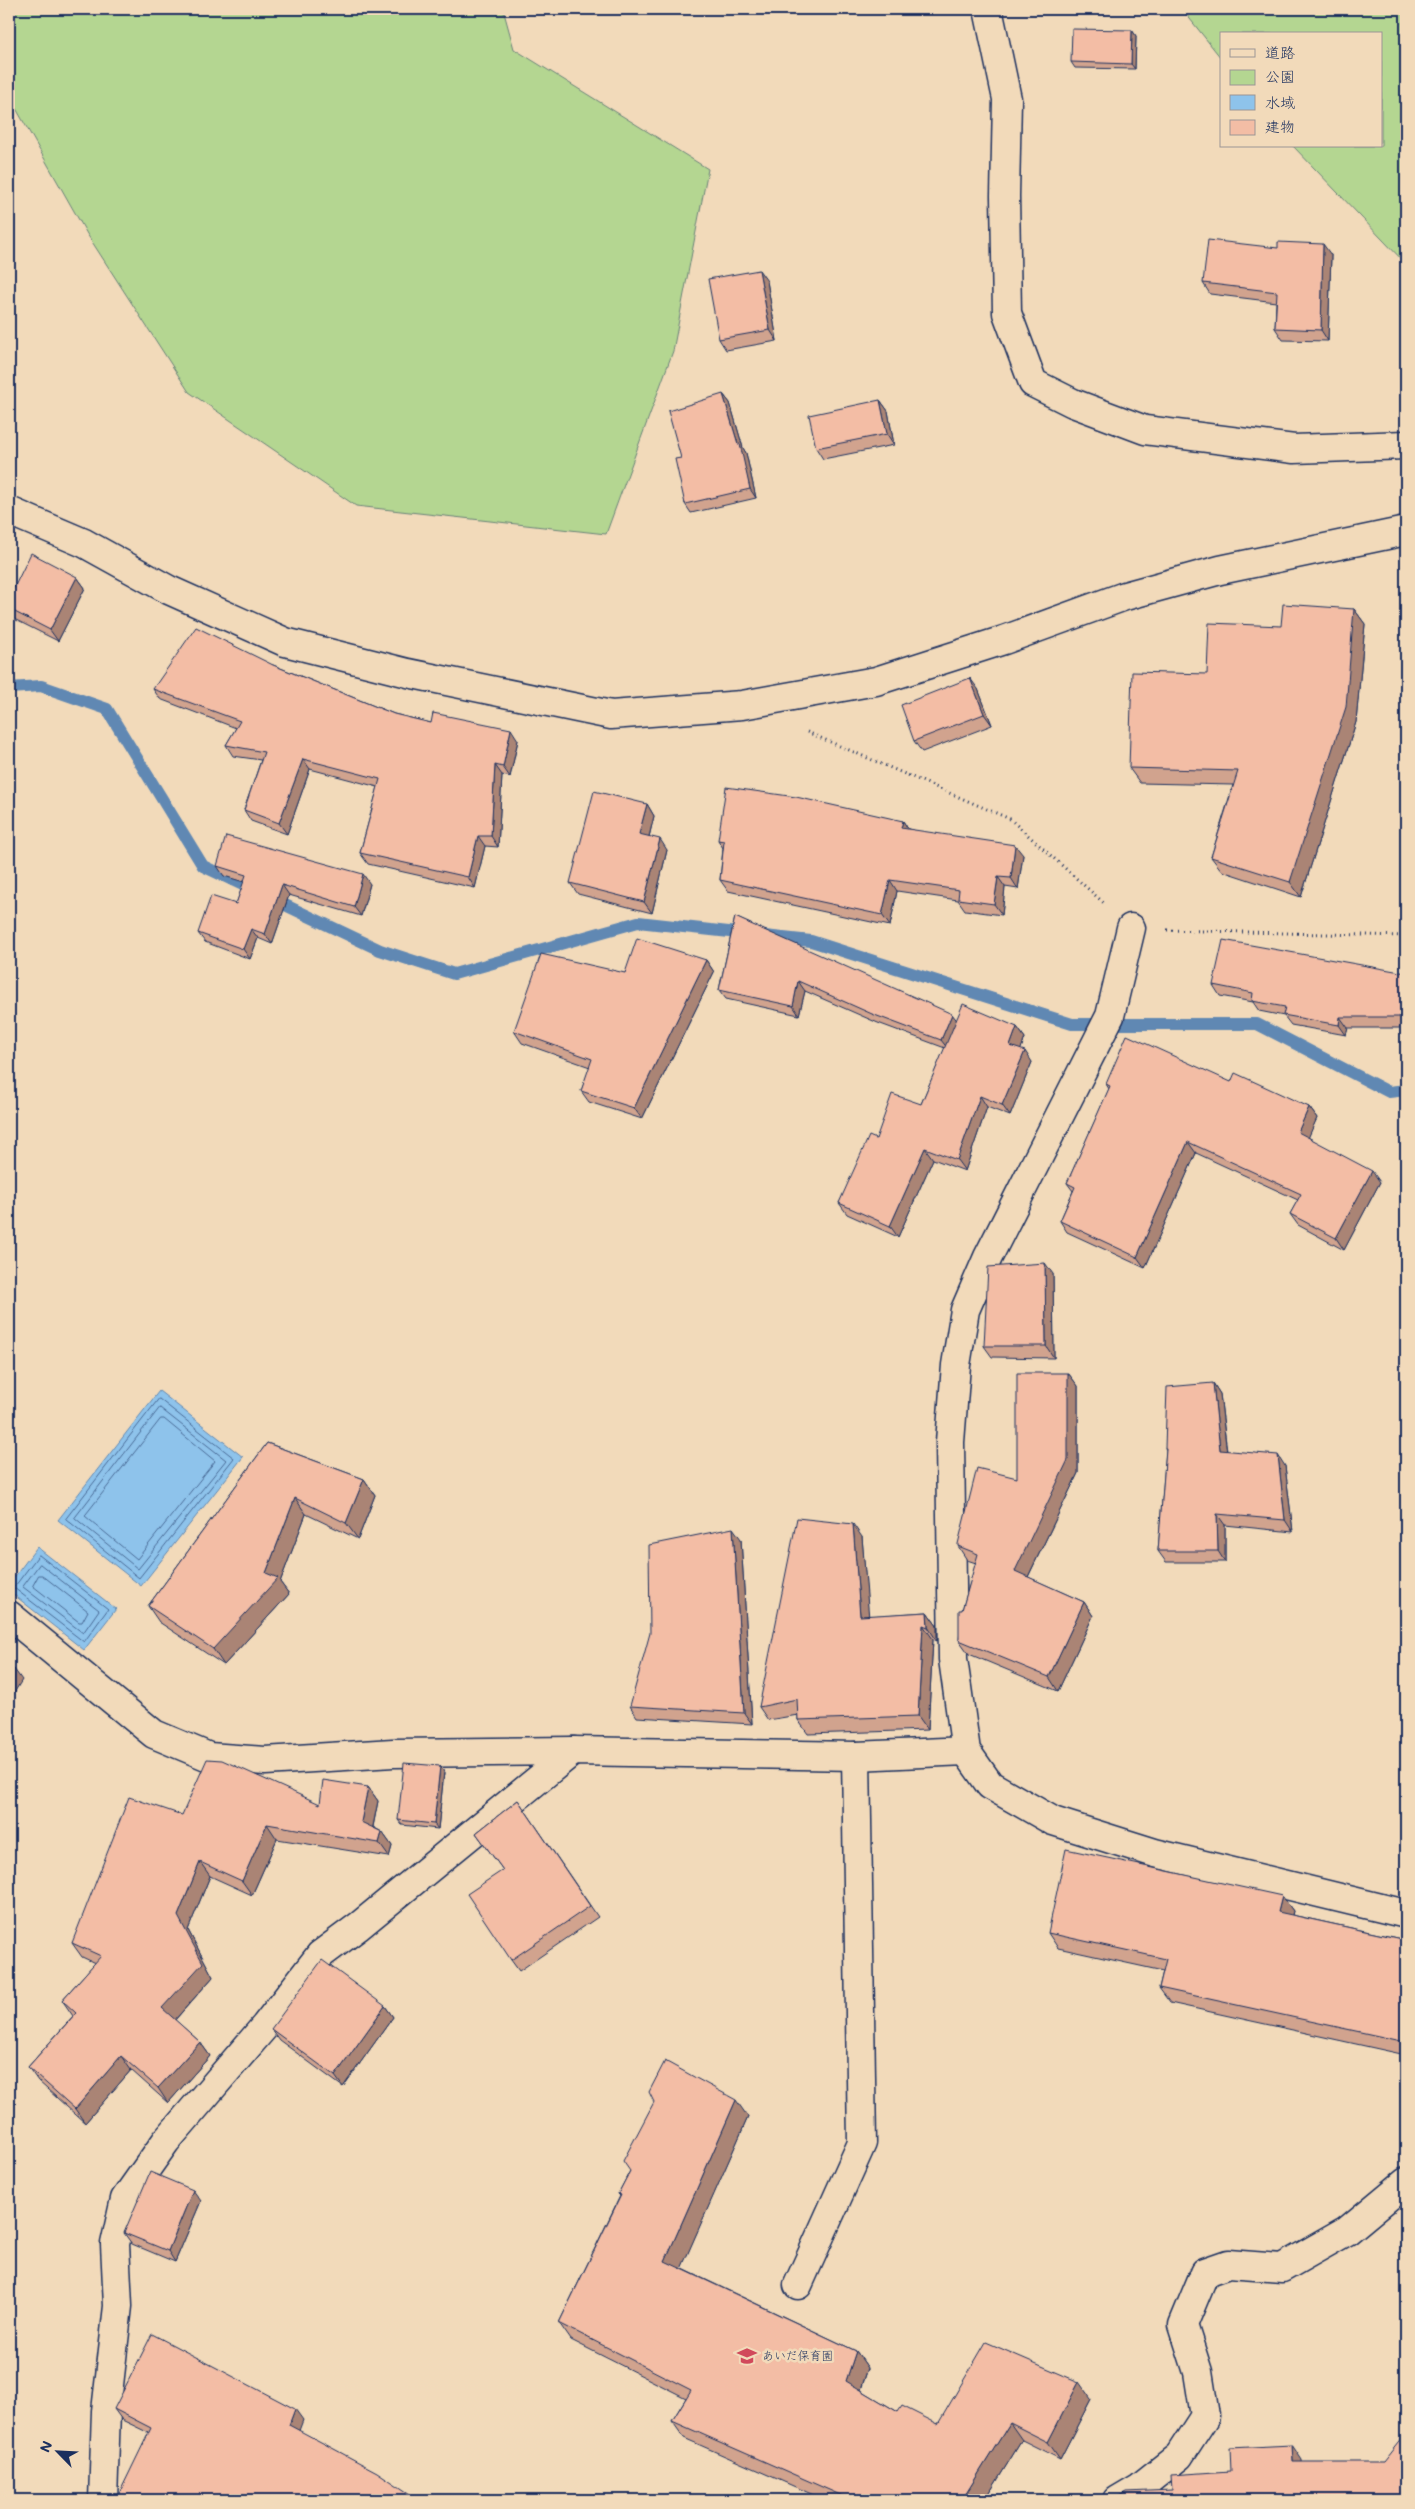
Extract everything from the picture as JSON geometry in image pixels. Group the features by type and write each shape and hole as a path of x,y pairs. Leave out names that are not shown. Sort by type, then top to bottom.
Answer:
{"street":[{"path":"988,9 1007,99 1005,196 1007,313 1033,383 1073,403 1145,430 1294,449 1406,445"},
{"path":"9,511 84,543 169,590 286,642 408,673 611,715 742,705 876,681 1004,640 1144,591 1220,570 1406,531"},
{"path":"1131,928 1110,1016 988,1257 965,1310 956,1365 950,1442 953,1659 966,1751 990,1785 1054,1820 1155,1853 1406,1914"},
{"path":"9,1615 154,1734 209,1757 265,1761 393,1754 573,1751 856,1756 966,1751"},
{"path":"103,2500 106,2411 118,2306 115,2244 125,2200 166,2141 265,2026 320,1955 359,1926 573,1751"},
{"path":"798,2285 862,2143 856,1756"},
{"path":"1118,2500 1140,2487 1179,2456 1205,2416 1198,2372 1183,2326 1205,2272 1228,2264 1282,2268 1347,2230 1406,2182"}],"path":[{"path":"804,731 1010,819 1131,928 1406,936"}],"green space":[{"path":"9,9 503,9 514,49 708,169 673,351 606,534 356,506 189,392 87,234 9,96"},
{"path":"1182,9 1406,9 1406,264 1295,148 1382,148 1382,32 1220,32 1220,57"}],"water":[{"path":"159,1391 243,1457 141,1586 58,1520"},
{"path":"37,1547 116,1609 84,1650 9,1591 9,1584"}],"building":[{"path":"1072,29 1132,30 1131,64 1071,62"},
{"path":"1208,240 1278,248 1278,242 1323,244 1321,330 1275,328 1277,292 1203,283"},
{"path":"759,270 770,330 719,339 708,279"},
{"path":"1404,272 1406,272 1406,344 1402,344"},
{"path":"723,394 738,444 740,444 750,489 685,504 675,459 681,458 668,411"},
{"path":"880,400 887,434 816,448 809,415"},
{"path":"31,553 77,577 50,630 9,609 9,598"},
{"path":"1283,604 1354,609 1346,707 1290,882 1211,857 1238,771 1129,768 1132,672 1207,674 1209,623 1281,626"},
{"path":"196,627 273,665 394,714 431,723 433,713 511,729 503,767 495,765 491,836 478,836 468,877 360,853 380,779 303,759 279,823 244,810 264,752 226,745 240,721 153,689"},
{"path":"970,678 984,714 914,741 901,705"},
{"path":"726,787 796,797 903,821 901,828 1015,845 1011,878 998,877 994,904 958,899 959,890 890,880 882,915 720,880 724,841 718,840"},
{"path":"594,791 647,804 639,834 660,839 644,902 570,883"},
{"path":"226,836 363,874 354,907 282,885 265,934 251,929 243,949 198,933 211,896 236,904 246,875 217,866"},
{"path":"735,917 952,1014 941,1040 872,1014 798,981 793,1006 719,990"},
{"path":"637,938 706,960 634,1108 581,1091 592,1059 514,1031 541,954 625,973"},
{"path":"1223,940 1406,973 1406,1017 1340,1017 1339,1025 1283,1015 1285,1007 1252,1001 1253,993 1213,985"},
{"path":"963,1004 1017,1027 1010,1046 1025,1051 1002,1105 980,1096 957,1160 925,1148 890,1226 839,1203 869,1136 876,1139 892,1094 921,1104"},
{"path":"1127,1035 1231,1082 1235,1073 1309,1107 1298,1132 1372,1171 1336,1238 1290,1214 1301,1194 1188,1142 1137,1257 1060,1221 1075,1187 1067,1183 1110,1086 1106,1084"},
{"path":"1045,1263 1046,1346 984,1346 988,1267"},
{"path":"1017,1373 1068,1373 1068,1460 1015,1571 1084,1602 1049,1677 959,1640 959,1610 962,1610 978,1554 958,1546 958,1544 977,1468 1017,1478"},
{"path":"1213,1383 1220,1450 1278,1455 1285,1520 1217,1514 1218,1551 1158,1551 1166,1448 1167,1387"},
{"path":"267,1443 364,1479 346,1523 295,1498 266,1573 278,1578 213,1649 148,1606"},
{"path":"797,1518 853,1524 860,1616 927,1612 928,1627 923,1625 918,1716 798,1720 797,1699 759,1707"},
{"path":"733,1528 744,1713 630,1706 650,1633 649,1545"},
{"path":"9,1666 14,1669 9,1677"},
{"path":"207,1759 222,1760 320,1804 323,1780 368,1787 361,1822 382,1832 379,1843 267,1824 242,1881 200,1862 178,1916 203,1963 162,2008 200,2042 158,2088 121,2056 75,2109 28,2067 76,2013 62,2000 101,1956 72,1943 129,1797 182,1815"},
{"path":"404,1763 440,1766 434,1824 398,1820"},
{"path":"518,1800 590,1906 511,1960 467,1894 503,1870 476,1833"},
{"path":"1066,1849 1282,1896 1278,1912 1406,1940 1406,2042 1159,1988 1166,1959 1048,1933"},
{"path":"322,1960 385,2006 335,2076 271,2029"},
{"path":"665,2061 736,2100 665,2261 856,2351 846,2381 898,2412 902,2406 938,2424 986,2342 1079,2382 1048,2442 1010,2423 962,2500 843,2500 845,2497 672,2421 691,2390 559,2323 621,2195 618,2194 630,2171 623,2161 654,2102 649,2092"},
{"path":"150,2172 193,2190 168,2251 124,2233"},
{"path":"152,2334 295,2409 289,2425 377,2472 419,2500 116,2500 151,2428 114,2409"},
{"path":"1406,2433 1406,2500 1119,2500 1119,2496 1126,2492 1172,2490 1171,2475 1231,2471 1230,2448 1292,2445 1293,2462 1383,2462"}],"waterway":[{"path":"9,688 41,686 107,709 203,866 380,950 454,974 638,922 811,941 1072,1024 1257,1024 1389,1092 1406,1090"}],"place":[{"name":"あいだ保育園","path":"747,2356"}]}
